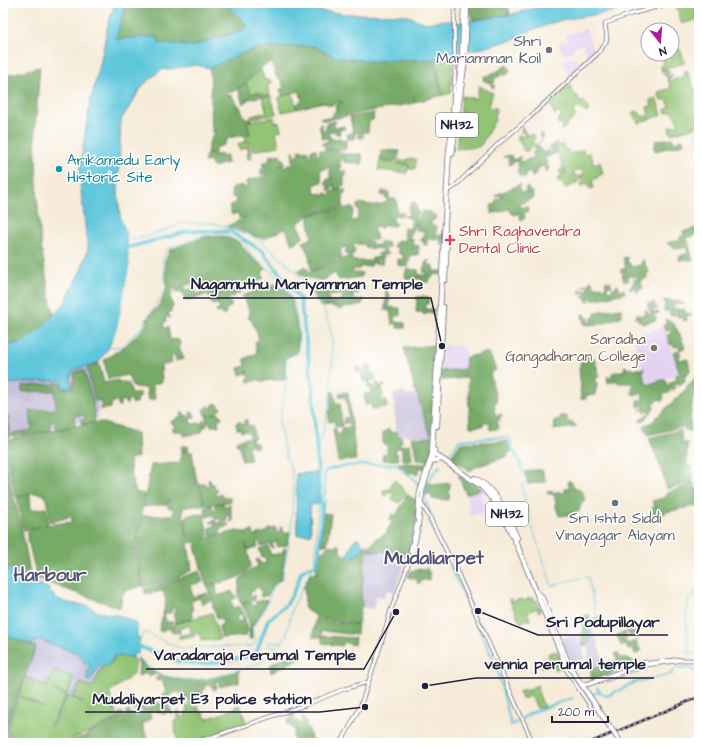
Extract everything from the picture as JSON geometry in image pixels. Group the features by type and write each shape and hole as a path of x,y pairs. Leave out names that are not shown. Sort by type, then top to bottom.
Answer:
{"highway":[{"name":"NH32","path":"448,190 463,59 466,5"},
{"name":"NH32","path":"463,59 451,134 434,451 441,459 484,484 493,492 501,504 512,526 568,667 619,743"},
{"name":"NH32","path":"434,451 452,465"},
{"path":"432,461 441,459"},
{"path":"587,688 631,668 641,665 679,660"},
{"name":"NH32","path":"568,667 581,684 587,688 619,743"}],"main road":[{"path":"451,134 455,61 454,3"},
{"path":"448,190 453,188 497,145 529,118 597,54 606,44 607,36 604,25 606,23 631,14 672,3"},
{"path":"424,481 432,461 434,451"},
{"path":"411,553 410,551 417,523 421,494 434,451"},
{"path":"420,500 458,574 533,743"},
{"path":"341,743 359,710 401,586 417,536 420,500"},
{"path":"420,514 427,512"},
{"path":"538,594 542,596 569,662 598,707 593,710 565,668 536,598 538,594"},
{"path":"587,688 595,683 638,668 674,663 679,660 699,660"},
{"path":"196,743 305,705 344,689 368,682"}],"shaded area":[{"path":"586,29 595,54 570,77 564,64 566,59 575,56 578,62 586,59 585,57 588,56 583,44 573,48 573,51 564,54 559,46 559,43 564,41 566,43 568,42 566,35"},
{"name":"Saradha Gangadharan College","path":"663,325 680,374 647,385 633,336 660,328"},
{"path":"442,345 464,346 466,358 465,369 441,371"},
{"path":"98,363 98,418 3,438 3,384 62,380 71,387 70,378 74,370"},
{"path":"404,391 406,396 417,394 430,435 427,437 397,435 393,394"},
{"path":"483,488 487,492 481,495 485,511 470,517 466,495"},
{"path":"408,495 417,501 410,546 395,592 387,590 385,597 376,596 374,609 357,607 367,551 377,537 379,538 382,535 385,535"},
{"path":"591,625 605,664 589,669 590,632"},
{"path":"3,634 34,641 40,640 81,654 90,663 86,680 90,681 99,665 107,666 112,661 114,656 118,656 112,684 108,689 117,716 57,743 3,743"},
{"path":"579,634 585,659 571,663 561,639"}],"green space":[{"path":"126,3 224,3 246,23 244,30 193,46 157,43 157,37 116,39"},
{"path":"470,3 490,3 490,5 502,4 503,8 509,8 510,14 472,20 472,14 469,12"},
{"path":"686,3 693,3 699,19 682,24 676,6"},
{"path":"314,46 336,57 369,61 434,59 443,95 415,102 414,97 415,103 323,120 320,118 330,118 336,110 335,105 343,102 336,102 329,105 323,102 297,109 296,105 302,99 299,91 282,96 280,89 284,89 281,79 277,78 271,62 261,67 261,69 235,91 227,93 228,96 231,95 240,107 245,118 252,120 247,122 250,134 228,138 224,145 215,148 215,153 207,152 209,143 217,128 212,133 210,68 234,56 257,48"},
{"path":"680,49 685,63 661,69 660,66 664,64 664,62 680,62"},
{"path":"441,58 453,58 451,93 443,95 436,60"},
{"path":"507,65 510,70 508,71 509,73 504,76 502,73 499,74 501,76 494,80 494,88 491,86 492,84 483,80 484,76 490,76 490,74"},
{"path":"40,67 35,128 38,211 42,252 51,304 55,314 37,332 20,343 3,346 3,76"},
{"path":"261,69 264,79 266,79 266,81 270,80 272,84 267,85 270,95 263,96 257,92 251,94 246,82"},
{"path":"666,69 671,72 667,73 668,76 673,75 669,78 670,81 685,76 684,71 687,70 699,100 699,126 671,134 669,127 679,125 673,111 666,113 665,110 670,107 667,99 661,101 658,92 671,88 666,75 664,75 661,70"},
{"path":"246,83 251,94 257,93 262,94 263,96 249,99 243,104 238,89"},
{"path":"570,84 573,93 578,96 580,102 584,101 589,111 586,113 578,107 573,112 576,116 562,130 561,128 564,125 562,123 561,125 559,124 557,120 562,116 558,112 555,115 549,102"},
{"path":"479,86 493,93 488,107 496,108 495,120 481,145 478,147 456,149 459,127 468,128 469,121 460,120 462,96 476,99"},
{"path":"292,93 297,109 282,112 278,98"},
{"path":"271,96 276,114 251,119 251,116 267,112 262,97"},
{"path":"656,98 662,115 638,123 636,117 632,113 638,111 642,117 649,115 647,107 652,106 650,100"},
{"path":"374,113 373,120 369,121 368,132 363,132 363,138 359,138 358,132 355,133 355,139 348,139 347,134 353,133 350,117"},
{"path":"274,117 275,123 279,122 281,131 276,132 279,146 253,151 251,142 249,142 252,158 248,159 247,154 249,154 247,147 240,150 238,144 248,141 246,141 245,136 250,134 247,122"},
{"path":"336,121 334,123 335,128 344,126 345,129 339,130 340,134 336,134 335,131 328,132 329,136 331,139 341,138 341,141 346,140 346,149 325,149 325,145 322,145 322,143 328,141 329,139 322,138 319,125 322,124 322,130 326,130 326,123"},
{"path":"522,127 527,135 532,134 535,138 532,142 536,145 542,139 539,135 541,133 544,137 534,148 532,146 525,152 517,137 519,137 520,134 523,137 525,136 524,133 521,132"},
{"path":"672,138 674,142 683,139 684,144 655,151 653,146 656,145 655,141"},
{"path":"557,142 558,145 563,145 570,154 583,150 584,154 590,153 592,160 594,159 592,161 593,164 600,162 603,174 592,181 594,188 590,189 587,184 582,187 581,183 587,181 586,179 580,180 579,177 584,174 580,169 574,172 574,175 577,176 578,182 576,182 576,184 565,188 562,182 559,182 557,178 562,176 559,170 563,169 566,175 554,144"},
{"path":"553,144 557,153 545,158 549,170 545,172 545,167 543,166 537,169 537,173 534,174 535,176 532,177 530,172 525,174 525,179 522,176 520,177 517,170 519,169 517,161 509,165 508,157 503,157 511,155 513,161 515,158 518,160 517,158 521,156 519,159 521,162 535,157 532,153 538,146 543,153 547,150 550,154 552,153 549,147"},
{"path":"316,149 317,157 319,156 320,150 338,151 343,154 362,154 362,164 344,162 343,157 341,157 341,162 337,166 341,165 340,172 346,170 346,176 344,176 344,185 341,186 341,189 335,190 334,185 332,185 332,190 328,190 326,180 330,179 330,168 320,170 322,182 314,185 315,194 322,193 322,196 325,196 325,193 330,195 331,192 345,189 345,194 343,195 343,207 308,214 307,217 298,223 303,238 292,245 286,228 264,239 226,227 246,217 239,218 238,213 232,215 229,206 236,202 235,197 232,197 231,191 234,187 243,185 245,189 247,188 246,181 267,176 267,174 261,175 261,169 263,168 263,162 270,161 269,156 280,154 281,159 284,159 285,163 278,167 284,165 285,168 287,167 287,164 289,164 290,167 292,167 293,151 295,156 299,154 299,150 308,151 308,157 310,157 311,150"},
{"path":"381,150 400,151 397,161 380,160"},
{"path":"207,153 227,156 228,163 213,167 209,161 204,162"},
{"path":"407,159 416,159 415,169 409,169 409,165 407,173 378,170 380,161 408,165 407,162 406,164 398,163 399,160 407,161"},
{"path":"521,184 519,187 522,193 526,191 525,188 527,187 529,192 532,192 533,198 520,204 521,208 527,206 528,211 524,213 525,218 521,220 519,213 514,215 508,209 495,213 494,211 492,214 491,205 495,205 496,200 502,197 501,195 496,195"},
{"path":"382,191 389,192 389,199 396,199 397,212 403,212 403,214 400,216 393,216 393,220 396,224 394,226 385,225 382,228 374,227 377,240 367,240 367,242 372,242 372,245 380,245 380,241 388,243 389,247 386,247 385,253 389,253 388,255 384,254 382,264 379,264 380,258 378,258 377,264 372,263 371,266 360,267 359,269 352,270 353,273 362,273 361,277 340,280 335,273 322,281 303,276 297,271 305,266 310,272 350,256 352,256 352,261 372,261 372,258 377,258 378,253 382,253 382,249 366,248 365,244 353,244 355,249 354,254 347,255 345,251 347,250 347,247 340,249 342,257 311,270 310,258 303,242 312,237 309,215 352,207 354,210 351,220 357,221 359,209 357,209 357,205 360,203 378,205 385,203 388,200 385,196 381,195"},
{"path":"411,202 415,202 415,206 417,206 416,212 419,212 414,229 408,239 413,238 412,249 414,249 414,245 419,246 418,255 410,255 408,267 398,265 398,259 403,260 403,255 398,253 398,248 393,246 398,240 403,241 405,237 407,237 407,235 403,235 404,228 410,229 412,219 403,216 409,216 409,206 411,206"},
{"path":"422,211 432,212 431,215 436,215 435,220 431,221 431,225 437,227 435,235 444,235 444,245 441,245 441,239 427,239 427,245 424,245 424,241 421,241 421,239 423,239 424,231 417,230 416,226"},
{"path":"696,228 697,232 695,235 687,238 693,260 679,260 680,256 688,253 686,247 677,249 667,243 680,240 680,237 684,236 683,232"},
{"path":"224,236 239,242 251,257 266,269 262,273 264,278 256,282 252,278 246,282 249,287 244,289 240,280 234,283 236,285 224,288 225,290 209,298 203,278 200,277 200,281 172,290 173,294 170,295 173,307 171,308 171,312 167,314 170,318 165,317 166,321 163,326 164,328 168,327 170,340 178,339 180,342 181,345 179,346 184,359 176,361 175,355 171,356 172,362 161,365 162,382 153,384 156,399 148,400 146,388 133,387 128,375 108,379 104,360 126,345 139,333 146,325 147,318 161,303 167,288 165,261 170,250 204,237"},
{"path":"627,257 628,262 625,264 630,263 631,267 641,265 643,259 649,273 646,274 647,278 640,281 643,288 638,289 638,292 636,292 635,287 630,290 629,288 633,286 632,283 635,282 633,280 638,279 637,276 628,276 629,281 624,281 622,275 627,274 626,272 622,273 620,270 626,268 623,258"},
{"path":"429,260 428,265 433,265 433,271 442,271 442,275 434,274 432,278 430,278 429,282 422,282 421,279 408,279 405,277 406,270 408,269 418,270 419,275 427,275 427,272 423,272 425,263"},
{"path":"590,280 593,282 594,287 602,286 603,289 606,287 610,291 618,285 620,290 624,289 625,293 592,300 589,296 589,301 587,302 586,297 581,297 586,296 585,292 580,293 579,291 589,290 588,286 581,287 590,284"},
{"path":"610,281 612,287 606,287 605,282"},
{"path":"282,282 292,302 298,332 297,352 285,359 285,380 260,381 259,379 249,383 247,379 250,378 250,375 248,375 247,370 247,373 240,375 238,368 246,366 244,359 257,353 255,342 258,341 258,338 251,319 249,319 247,306 242,296"},
{"path":"325,284 330,287 332,293 352,290 351,285 359,285 358,294 328,296 325,293 331,306 321,307 312,293 322,289 320,287"},
{"path":"236,286 241,292 228,299 232,306 225,310 226,313 223,316 221,312 217,313 216,311 220,309 218,304 213,305 210,299 229,287 231,288"},
{"path":"184,287 185,290 194,288 197,294 205,292 206,295 186,301 182,292 177,293 176,290"},
{"path":"386,289 387,295 390,295 389,307 400,308 400,316 394,316 395,322 405,323 405,328 397,328 397,324 393,323 392,325 390,311 385,310"},
{"path":"353,295 354,302 356,300 364,299 361,305 345,307 343,309 332,307 332,301 342,301 342,297"},
{"path":"424,296 429,298 428,304 425,304 425,309 434,309 433,313 426,312 426,315 422,312 416,312 417,297"},
{"path":"671,300 671,302 679,301 679,303 684,303 674,304 673,308 677,308 677,310 685,309 685,313 679,312 679,315 686,315 687,320 684,321 682,316 678,317 676,314 672,316 670,315 670,311 664,311 665,302 663,301"},
{"path":"654,302 655,307 658,308 653,310 654,313 659,312 654,314 656,320 642,324 641,320 638,321 638,317 634,318 637,317 637,313 638,316 646,314 645,310 647,310 648,315 651,314 647,304"},
{"path":"621,308 622,316 602,324 584,325 582,315 585,314 586,318 589,318 589,323 592,322 592,318 595,317 595,312"},
{"path":"666,319 676,327 685,348 680,350 678,346 674,347 673,344 670,345 667,335 672,333 671,330 665,331 663,325 667,323"},
{"path":"437,345 431,437 416,394 404,348"},
{"path":"679,350 681,355 679,355 680,360 688,359 690,371 684,378 686,380 678,386 680,383 679,382 675,386 676,388 672,391 669,387 670,382 677,378 676,375 680,374 673,352"},
{"path":"489,352 496,370 490,373 497,402 494,403 494,410 496,416 501,414 502,416 499,417 500,420 497,421 499,429 490,430 489,425 491,425 491,422 484,423 483,426 470,427 469,409 471,408 469,408 468,378 441,380 441,371 465,369 466,357"},
{"path":"587,355 594,358 600,376 596,378 597,385 595,395 586,395 586,399 581,399 579,369 582,357"},
{"path":"99,363 104,383 118,380 119,382 129,384 132,394 140,392 140,397 138,398 137,403 132,403 131,399 128,400 126,405 124,400 120,401 120,406 118,406 118,402 111,403 111,408 101,410 100,400 95,401 87,368"},
{"path":"371,365 372,370 368,372 375,374 375,380 363,381 362,373 357,372 356,368 361,367 363,371 366,370 365,366"},
{"path":"626,366 627,369 632,368 633,370 644,368 643,374 647,385 665,379 670,392 663,396 664,398 662,401 659,399 653,405 655,407 643,421 640,422 640,420 650,412 648,410 645,413 644,410 639,410 644,409 643,406 638,407 637,401 643,400 642,393 635,395 632,394 633,383 618,383 618,380 608,383 607,377 613,376 612,373 625,370 624,367"},
{"path":"84,370 93,402 94,423 100,422 137,433 138,457 130,459 131,477 136,492 144,494 142,514 135,549 142,586 125,591 122,596 120,608 37,578 26,532 39,527 24,530 17,498 30,495 31,510 46,508 49,522 45,525 72,522 71,516 51,522 46,499 43,494 33,493 16,497 3,447 3,441 56,430 55,421 50,422 51,430 13,437 13,433 32,430 30,411 56,409 54,383 61,383 62,389 72,388 75,372","holes":["85,415 85,419 81,420 81,424 94,423 64,428 62,430 58,429 75,426 74,416"]},
{"path":"696,377 690,426 691,431 682,427 648,435 644,427 645,425 653,422"},
{"path":"370,381 371,386 374,386 375,391 377,391 376,383 378,383 379,386 385,385 382,387 383,397 380,398 380,400 386,400 387,407 372,409 371,404 365,405 364,394 371,393 367,382"},
{"path":"52,384 53,391 22,392 22,386"},
{"path":"331,392 334,392 336,403 340,403 342,426 335,427 335,421 329,422"},
{"path":"348,392 356,460 338,461 333,429 336,429 337,435 341,434 341,428 350,427 350,423 343,423 344,418 349,417 346,397 340,397 339,393"},
{"path":"218,404 221,409 217,411 218,413 212,414 220,414 222,418 218,419 219,426 211,426 209,422 206,423 207,427 204,426 202,421 207,420 206,416 210,415 205,415 203,409 207,408 207,406 213,408 212,405"},
{"path":"190,412 194,413 195,417 190,418 191,424 201,423 204,428 201,433 184,436 183,431 173,431 173,428 176,427 171,421 181,417 181,413 184,413 185,416 187,415 187,417 190,417"},
{"path":"3,415 8,415 11,437 3,439"},
{"path":"560,416 567,416 567,422 573,422 576,427 553,430 555,428 553,422 560,419"},
{"path":"244,420 247,420 248,426 252,425 255,438 252,439 254,443 257,443 258,447 254,448 249,432 241,432 241,429 236,428 238,428 238,426 236,426 236,423 240,421 241,424 245,424"},
{"path":"389,429 391,433 397,431 397,435 401,436 402,442 400,443 400,446 410,444 412,460 402,460 402,447 395,449 398,460 382,460 383,454 387,454 387,444 383,444 383,433"},
{"path":"681,430 682,443 687,443 687,465 691,467 693,482 667,489 649,438"},
{"path":"250,437 252,445 248,446 251,460 242,461 239,445 237,445 236,441"},
{"path":"411,437 432,437 432,449 429,461 416,460 414,445"},
{"path":"507,441 512,452 507,453 508,456 476,467 470,471 450,458 461,443"},
{"path":"181,446 188,446 189,450 182,451"},
{"path":"182,451 192,452 197,482 204,505 183,507 187,537 185,517 188,515 204,514 208,536 204,539 236,531 245,532 246,537 246,532 253,531 254,536 265,533 269,531 269,529 276,528 277,533 280,533 280,528 282,527 282,533 290,532 287,545 277,547 277,542 272,544 273,548 271,548 270,544 261,546 259,540 257,541 258,547 248,550 246,543 251,565 247,570 232,580 206,585 195,546 196,542 188,543 192,570 178,577 143,587 137,550 142,516 174,514 173,508 169,508 167,505 169,499 166,504 143,507 151,465 180,463"},
{"path":"3,456 21,524 30,572 3,567"},
{"path":"398,463 428,464 426,469 419,468 417,475 411,472 409,475 404,472"},
{"path":"542,470 546,482 528,484 525,472"},
{"path":"458,475 482,489 466,494"},
{"path":"394,479 408,495 405,498 403,497 399,503 392,499 394,494 388,491 386,496 383,495 383,490 390,489"},
{"path":"208,480 214,484 215,489 217,489 215,492 216,496 221,494 223,497 230,498 230,502 205,505 200,484 205,483 206,486 209,485"},
{"path":"568,481 571,481 575,489 581,490 585,500 581,504 579,511 576,514 559,516 554,495 548,494 547,492 565,492 565,489 569,488"},
{"path":"429,482 432,485 450,483 449,500 432,499 432,495 425,494"},
{"path":"694,483 696,489 699,489 699,505 666,512 658,518 658,520 650,522 649,517 654,514 652,508 655,507 652,501 666,497 667,493"},
{"path":"408,495 417,501 415,528 408,555 398,552 367,551 363,570 361,597 362,606 358,624 325,619 325,621 358,625 357,635 322,631 321,637 312,637 314,635 316,616 306,610 304,606 304,587 311,572 317,574 316,566 321,552 324,551 329,545 337,545 340,546 340,552 345,556 351,557 367,545 370,547 377,537 379,538 382,535 385,535 392,522 389,520 392,514 395,515 393,520"},
{"path":"223,503 223,506 230,505 233,521 230,522 230,515 226,515 227,522 221,523 221,525 229,524 229,526 220,529 220,534 210,536 209,528 215,526 214,522 210,522 215,520 216,523 221,522 221,519 215,519 214,515 206,517 205,507 212,505 213,510 216,509 215,504"},
{"path":"323,513 331,514 327,545 321,545"},
{"path":"268,546 271,555 283,553 283,549 286,548 281,579 271,588 268,595 261,597 260,594 262,593 259,587 250,592 251,596 254,595 255,600 241,604 238,596 240,579 251,569 258,567 256,560 258,559 260,563 261,562 263,564 266,563 265,557 262,558 259,549"},
{"path":"427,568 428,572 430,572 429,577 431,578 428,580 421,580 421,583 417,583 418,580 408,577 411,571"},
{"path":"199,571 203,582 190,585 193,597 207,593 210,601 202,604 200,598 191,601 193,611 191,612 193,618 175,623 175,606 173,606 171,613 164,613 166,622 173,622 176,633 165,628 163,632 159,631 166,601 163,591 145,594 144,589"},
{"path":"216,584 217,596 232,591 233,595 235,595 236,598 231,600 234,608 239,606 244,613 237,615 239,622 243,621 242,615 244,614 248,631 246,636 222,638 219,626 223,624 221,618 217,619 207,586"},
{"path":"510,598 512,602 521,599 525,601 528,598 534,598 534,601 536,600 541,611 539,612 536,608 527,613 530,620 524,620 522,623 520,622 509,599"},
{"path":"267,599 263,610 251,628 252,639 249,639 249,621 242,605 251,602 253,606 256,606 255,602"},
{"path":"212,613 220,639 201,641 200,634 194,634 194,637 179,638 179,636 193,631 191,631 189,625 179,629 180,633 178,633 175,624"},
{"path":"589,615 589,619 591,619 591,621 597,618 598,620 590,624 589,644 583,646 581,635 584,631 582,617"},
{"path":"635,629 637,634 634,635 630,632 632,636 630,637 628,632 625,633 627,638 625,639 627,644 636,641 641,652 635,654 633,648 628,650 627,646 621,646 617,635"},
{"path":"3,634 36,647 5,728 5,734 9,743 3,743"},
{"path":"322,636 355,638 354,645 343,642 342,646 322,643"},
{"path":"299,650 302,657 271,673 270,665 286,656 290,663 287,656 293,655 294,651"},
{"path":"557,651 562,664 560,668 555,670 554,664 541,667 543,662 547,659 549,661 552,659 551,657 548,657 549,653"},
{"path":"618,653 620,658 627,658 636,664 591,680 591,669 617,660 615,654"},
{"path":"116,656 129,656 135,659 134,673 109,692 118,718 84,734 60,743 12,743 7,729 19,696 43,707 19,695 26,677 47,687 54,670 74,677 67,695 53,689 66,696 50,727 57,717 67,696 84,703 72,696 81,683 93,687 103,666 110,664"},
{"path":"138,658 160,675 173,679 199,680 213,678 239,670 239,683 232,683 220,687 218,681 215,681 217,688 214,690 211,684 207,686 204,684 205,689 202,690 201,686 199,686 203,695 196,698 195,693 192,694 193,699 189,702 187,698 184,700 180,692 176,692 167,698 164,697 163,694 166,692 162,680 158,681 155,679 159,677 158,674 149,676 148,673 141,674 141,676 138,677"},
{"path":"538,685 537,689 544,707 537,708 531,696 522,699 519,691 525,689 527,692 529,691 529,688 531,691 532,687"},
{"path":"156,702 161,705 166,702 173,714 172,715 168,711 163,715 160,712 157,713 155,710 150,713 152,718 142,725 150,743 93,743 91,739 79,743 65,743 88,735 87,734 119,719 119,713 122,712 124,717 129,715 125,713 129,710 130,714 133,713 136,717 143,712 141,709 139,711 134,710 134,704 136,703 139,708 143,706 147,709"},
{"path":"191,702 194,708 198,706 200,713 203,712 206,719 227,712 240,705 247,725 214,736 215,743 178,743 174,722 179,719 176,714 178,711 182,718 186,716 185,713 188,711 186,707"},
{"path":"294,711 296,723 298,720 299,724 302,723 303,720 301,717 303,715 312,743 294,742 294,728 291,728 287,723 291,718 289,713"}],"water":[{"path":"115,3 126,3 116,39 158,37 158,43 193,46 244,30 246,23 224,3 265,3 299,9 348,14 406,15 425,23 446,20 456,23 510,15 551,3 644,3 631,9 561,20 527,32 519,38 482,48 458,52 452,57 369,61 336,57 314,46 257,48 210,68 196,65 161,70 143,85 121,120 118,192 120,217 126,236 129,264 117,326 109,347 98,363 74,370 70,378 71,387 63,388 62,380 3,384 3,346 20,343 37,332 63,306 81,270 88,249 79,174 90,103 100,65 108,24"},
{"path":"316,472 319,504 310,505 311,534 297,535 296,474"},
{"path":"358,538 364,546 363,548 357,554 346,557 354,540"},
{"path":"3,569 29,574 33,582 48,588 57,599 68,603 88,606 97,612 121,616 136,623 137,637 140,638 138,654 134,653 133,657 114,656 112,661 107,666 99,665 90,681 86,680 90,663 88,662 86,665 80,657 80,654 40,640 29,644 3,634"}],"waterway":[{"path":"699,131 696,131 699,146"},
{"path":"120,217 128,235 133,240 155,234 183,223 212,223 239,230 258,239 290,266 309,287 323,307 332,335 330,402 316,461 319,497 315,562 292,609 287,633 282,643 267,642 268,645 278,648 279,652 257,664 217,677 190,681 163,675 146,667 138,658 139,644 141,637 145,632 179,648 253,646 257,639 253,638 252,628 264,611 273,587 282,579 291,530 293,495 292,471 286,457 279,423 287,380 286,358 298,353 299,332 294,302 283,282 251,255 242,239 224,233 202,236 167,249 163,260 166,288 141,328 121,347 109,347 117,326 129,264 126,236 120,217"},
{"path":"123,249 189,231 230,231 262,251 300,299 313,389 317,460 322,511 319,554 316,566 307,568 301,572 297,585 287,604 268,620 257,651 250,656 221,662 200,664 180,662 135,645"},
{"path":"450,453 460,440 508,437 521,466"},
{"path":"322,511 325,501 324,472 338,467 397,464 421,487"},
{"path":"440,466 426,486 425,495 427,507 433,518 429,520 496,665 511,725 533,712 573,698"},
{"path":"522,468 527,482 521,485 523,490"},
{"path":"523,492 526,503"},
{"path":"527,505 532,524"},
{"path":"532,527 539,547"},
{"path":"540,550 552,586 561,583"},
{"path":"588,576 595,609"},
{"path":"564,582 586,577"},
{"path":"699,585 689,600 686,613 689,654 699,653"},
{"path":"696,598 699,593"},
{"path":"589,670 589,627 590,624 599,619 596,612"},
{"path":"597,688 602,694 607,696 634,683 672,674 675,669 685,667 696,671"},
{"path":"593,694 600,692"}],"railway":[{"path":"589,743 699,697"}],"place":[{"name":"Shri Mariamman Koil","path":"549,50"},
{"name":"Arikamedu Early Historic Site","path":"59,169"},
{"name":"Shri Raghavendra Dental Clinic","path":"450,240"},
{"name":"Nagamuthu Mariyamman Temple","path":"442,346"},
{"name":"Saradha Gangadharan College","path":"654,348"},
{"name":"Sri Ishta Siddi Vinayagar Alayam","path":"615,503"},
{"name":"Sri Podupillayar","path":"478,611"},
{"name":"Varadaraja Perumal Temple","path":"396,612"},
{"name":"vennia perumal temple","path":"425,686"},
{"name":"Mudaliyarpet E3 police station","path":"365,707"}],"district":[{"name":"Mudaliarpet","path":"434,558"},
{"name":"Harbour","path":"50,575"}]}
